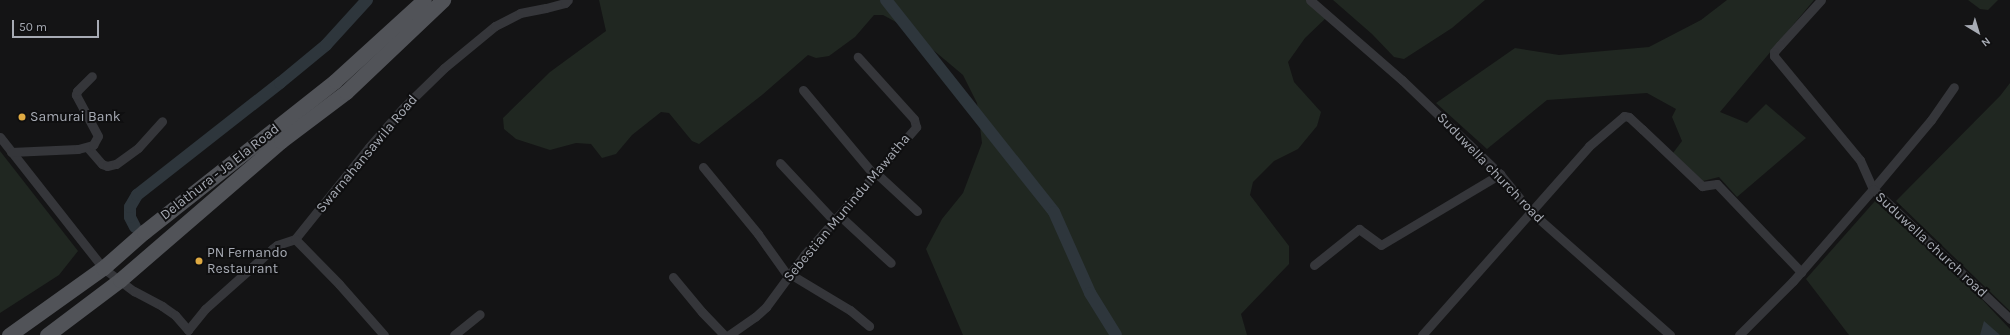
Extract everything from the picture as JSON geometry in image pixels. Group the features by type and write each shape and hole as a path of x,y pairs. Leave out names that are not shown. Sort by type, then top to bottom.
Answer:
{"main road":[{"name":"Delathura - Ja Ela Road","path":"9,335 102,268 144,232 335,81 424,0"},
{"name":"Delathura - Ja Ela Road","path":"47,335 120,280 281,142 346,92 443,0"}],"street":[{"name":"Swarnahansawila Road","path":"293,240 403,108 444,68 495,26 520,13 565,3 568,0"},
{"name":"Suduwella church road","path":"1310,0 1402,80 1500,174 1530,211 1670,335"},
{"path":"1821,0 1774,52 1774,56 1860,160 1873,189 1930,120 1954,87"},
{"name":"Sebestian Munindu Mawatha","path":"729,335 755,317 766,307 789,275 916,125 914,119 858,57"},
{"path":"11,152 88,148 93,145 98,136 76,96 77,91 92,76"},
{"path":"803,90 875,174 917,211"},
{"path":"1422,335 1589,146 1624,116 1629,117 1642,128 1702,186 1717,184 1801,272"},
{"path":"88,148 102,164 107,166 116,164 138,148 162,121"},
{"path":"0,137 102,268 134,291 175,315 187,333 205,309 276,245 293,240 339,284 384,335"},
{"path":"780,163 837,219 891,263"},
{"path":"703,167 758,234 789,275 850,310 868,326"},
{"path":"1314,265 1359,229 1380,245 1500,174"},
{"name":"Suduwella church road","path":"1739,335 1801,272 1873,189 2010,319"},
{"path":"674,277 702,312 724,335"},
{"path":"454,335 480,314"}],"shaded area":[{"path":"599,0 1309,0 1327,17 1305,38 1288,62 1294,82 1321,112 1317,126 1298,149 1274,161 1253,182 1250,195 1289,246 1289,264 1241,314 1247,335 963,335 926,249 942,219 963,193 982,143 977,103 963,75 907,28 883,15 874,15 855,37 829,56 816,58 808,55 762,95 699,144 692,141 669,113 661,112 632,135 616,154 602,158 591,144 576,143 550,150 516,139 504,129 503,118 550,72 606,31"},
{"path":"1333,0 1485,0 1452,28 1404,59 1394,57 1372,34"},
{"path":"1727,0 1814,0 1720,112 1747,123 1766,104 1806,138 1737,197 1719,177 1703,181 1673,153 1682,141 1672,117 1676,109 1647,93 1547,100 1487,149 1436,103 1515,48 1559,55 1649,47 1701,20"},
{"path":"1968,0 1998,0 1988,10 1980,9"},
{"path":"2010,83 2010,311 1896,201 2000,96"},
{"path":"0,151 78,251 59,275 0,313"},
{"path":"1875,201 1976,293 2010,329 2010,335 1849,335 1806,279"},
{"path":"1984,321 2000,335 1980,335"}],"waterway":[{"path":"135,227 130,217 130,207 137,195 326,45 367,0"},
{"path":"886,0 1054,212 1090,293 1116,335"}],"place":[{"name":"Samurai Bank","path":"22,117"},
{"name":"PN Fernando Restaurant","path":"199,261"}]}
